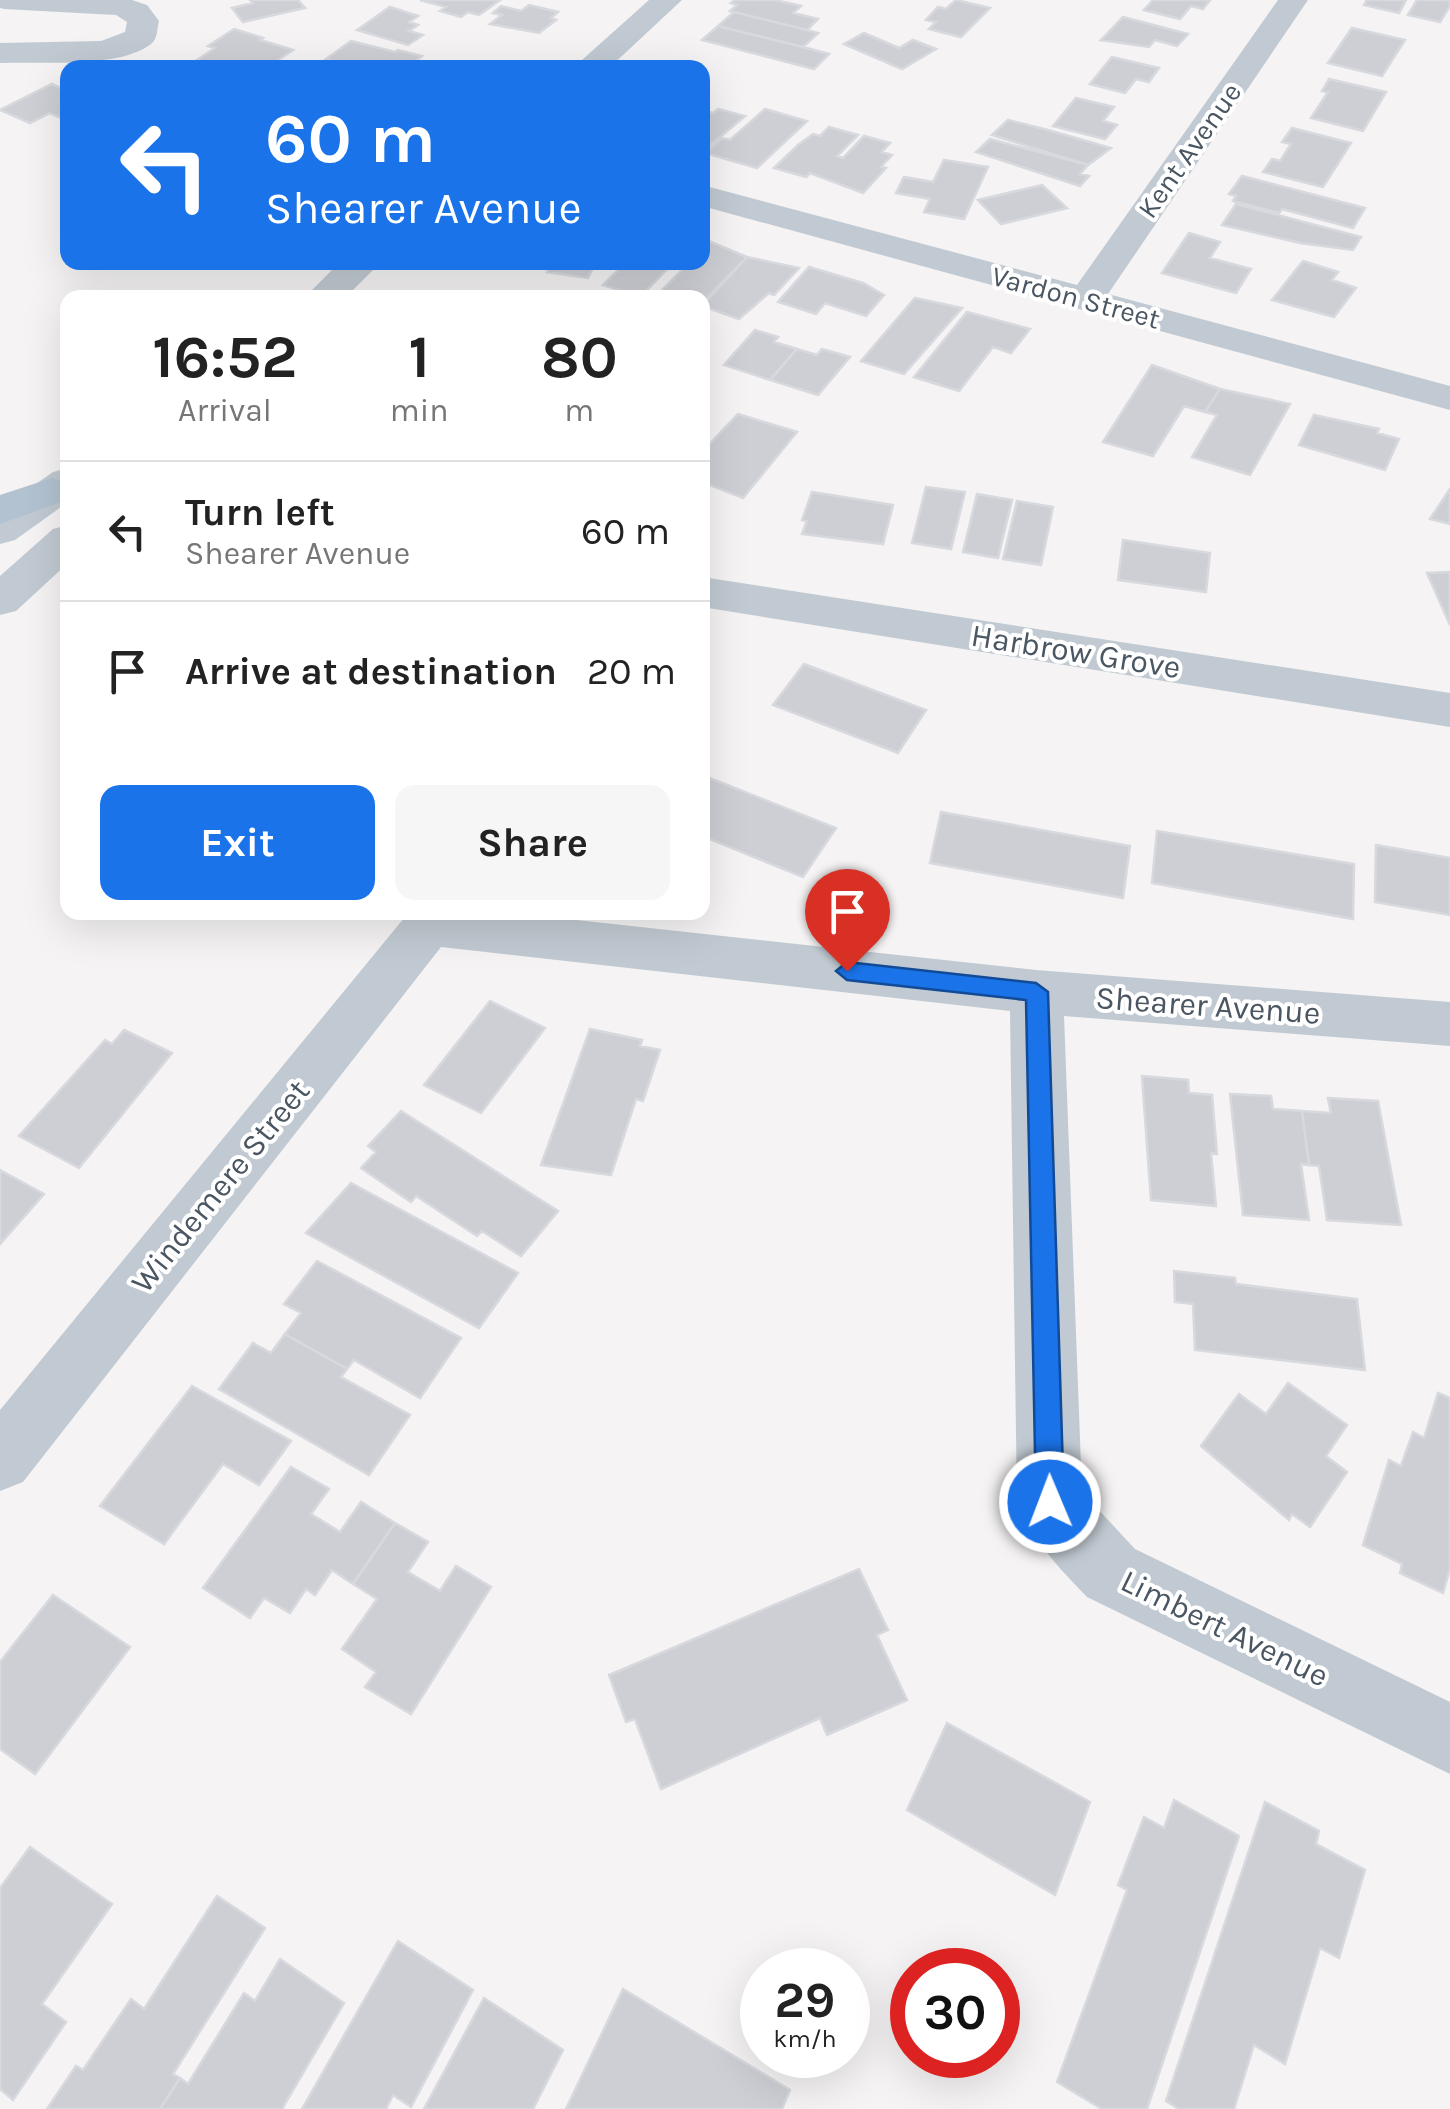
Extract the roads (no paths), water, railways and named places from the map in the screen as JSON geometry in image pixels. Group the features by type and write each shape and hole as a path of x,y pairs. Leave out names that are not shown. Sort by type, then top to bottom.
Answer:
{"main road":[{"path":"0,510 60,486"}],"street":[{"path":"0,52 105,50 140,37 144,22 136,12 120,6 4,0"},
{"path":"598,60 667,0"},
{"name":"Kent Avenue","path":"1085,300 1293,0"},
{"name":"Vardon Street","path":"710,197 1450,398"},
{"path":"331,290 354,270"},
{"path":"0,530 60,486"},
{"path":"0,600 60,546"},
{"name":"Harbrow Grove","path":"710,593 1450,710"},
{"name":"Windemere Street","path":"0,1460 434,920"},
{"name":"Shearer Avenue","path":"443,920 1036,992 1450,1024"},
{"name":"Limbert Avenue","path":"1036,992 1050,1502 1076,1538 1111,1573 1450,1739"}]}
